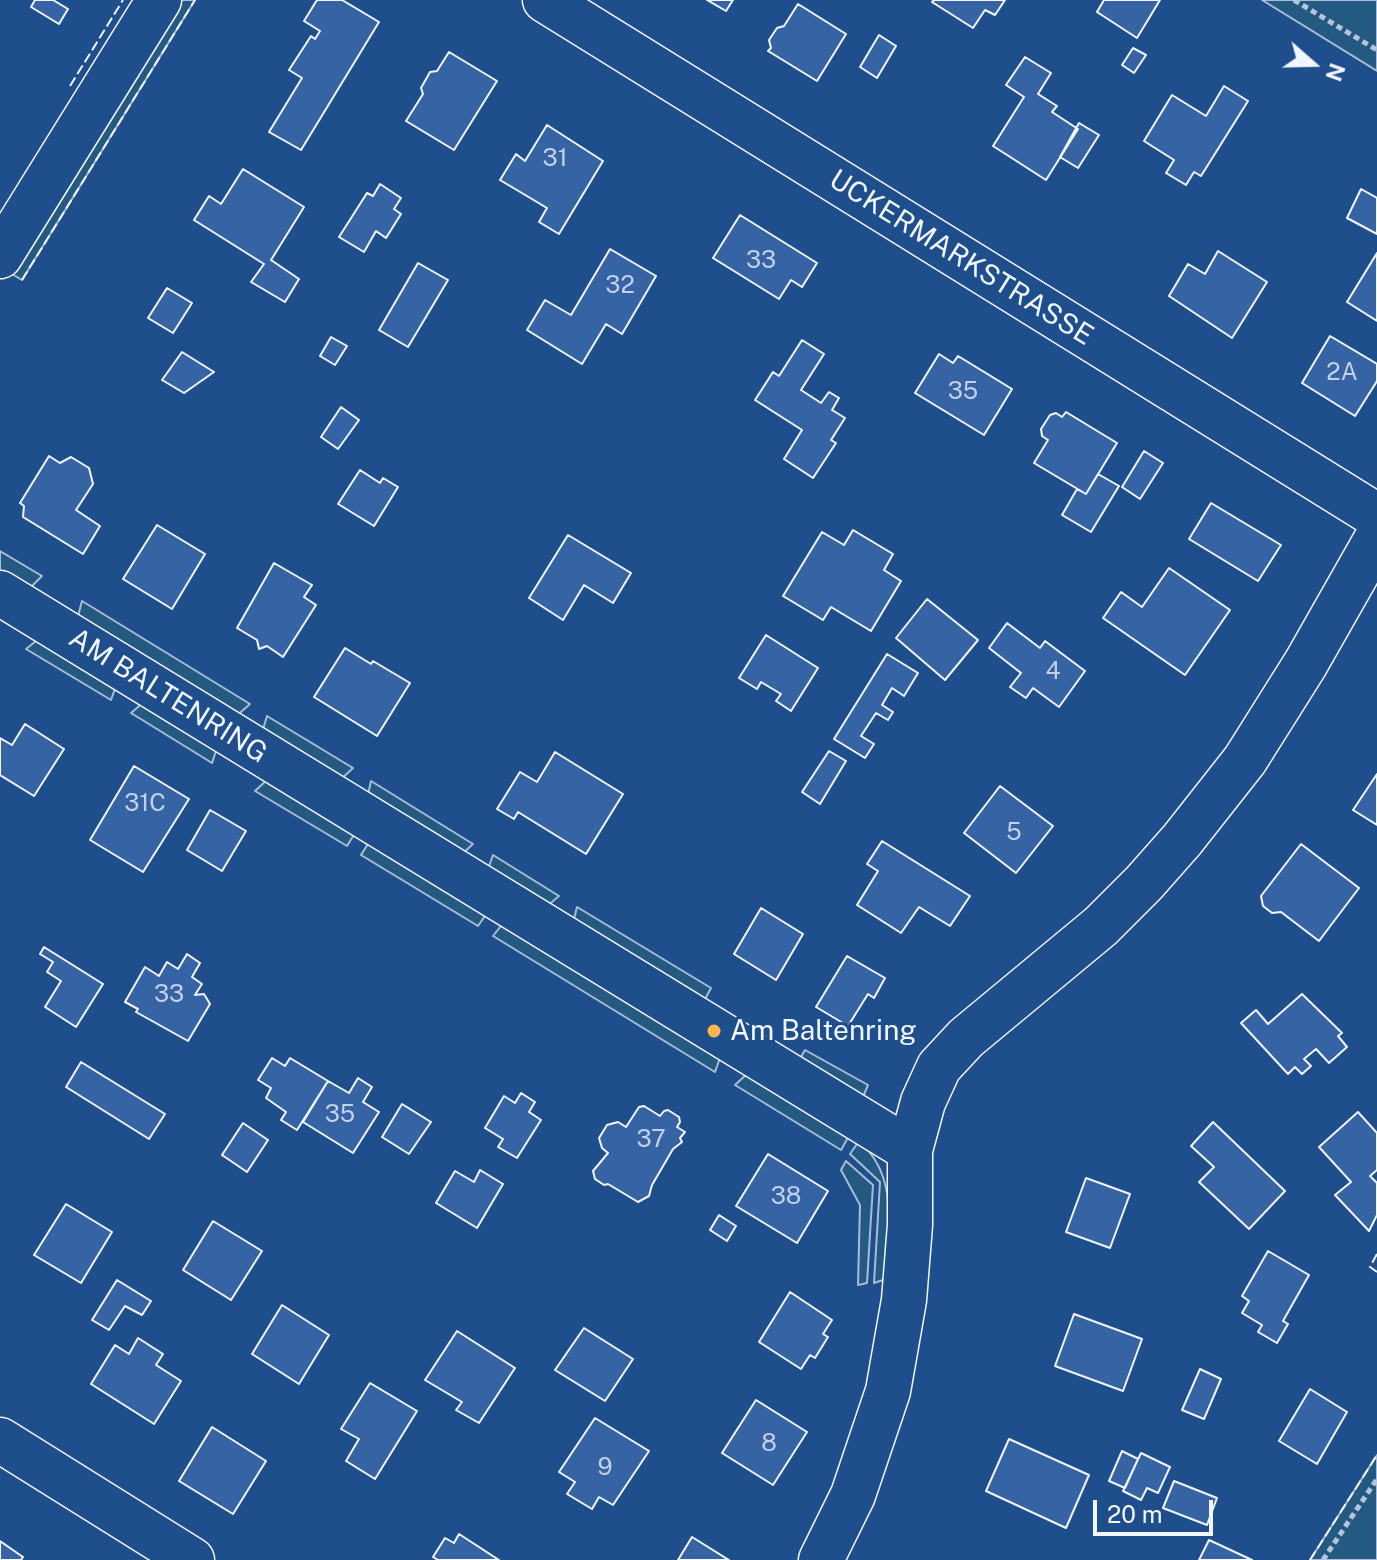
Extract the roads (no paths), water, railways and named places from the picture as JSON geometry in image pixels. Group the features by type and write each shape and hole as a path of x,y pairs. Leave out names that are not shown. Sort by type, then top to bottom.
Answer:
{"street":[{"path":"0,256 159,0"},
{"name":"UCKERMARKSTRASSE","path":"545,0 1377,516"},
{"path":"821,1560 853,1495 888,1391 904,1300 910,1225 910,1150 923,1102 939,1067 966,1038 1101,926 1182,840 1245,760 1306,663 1377,538"},
{"name":"AM BALTENRING","path":"0,593 910,1150"},
{"path":"0,1440 192,1560"}],"place":[{"name":"Am Baltenring","path":"714,1031"}]}
